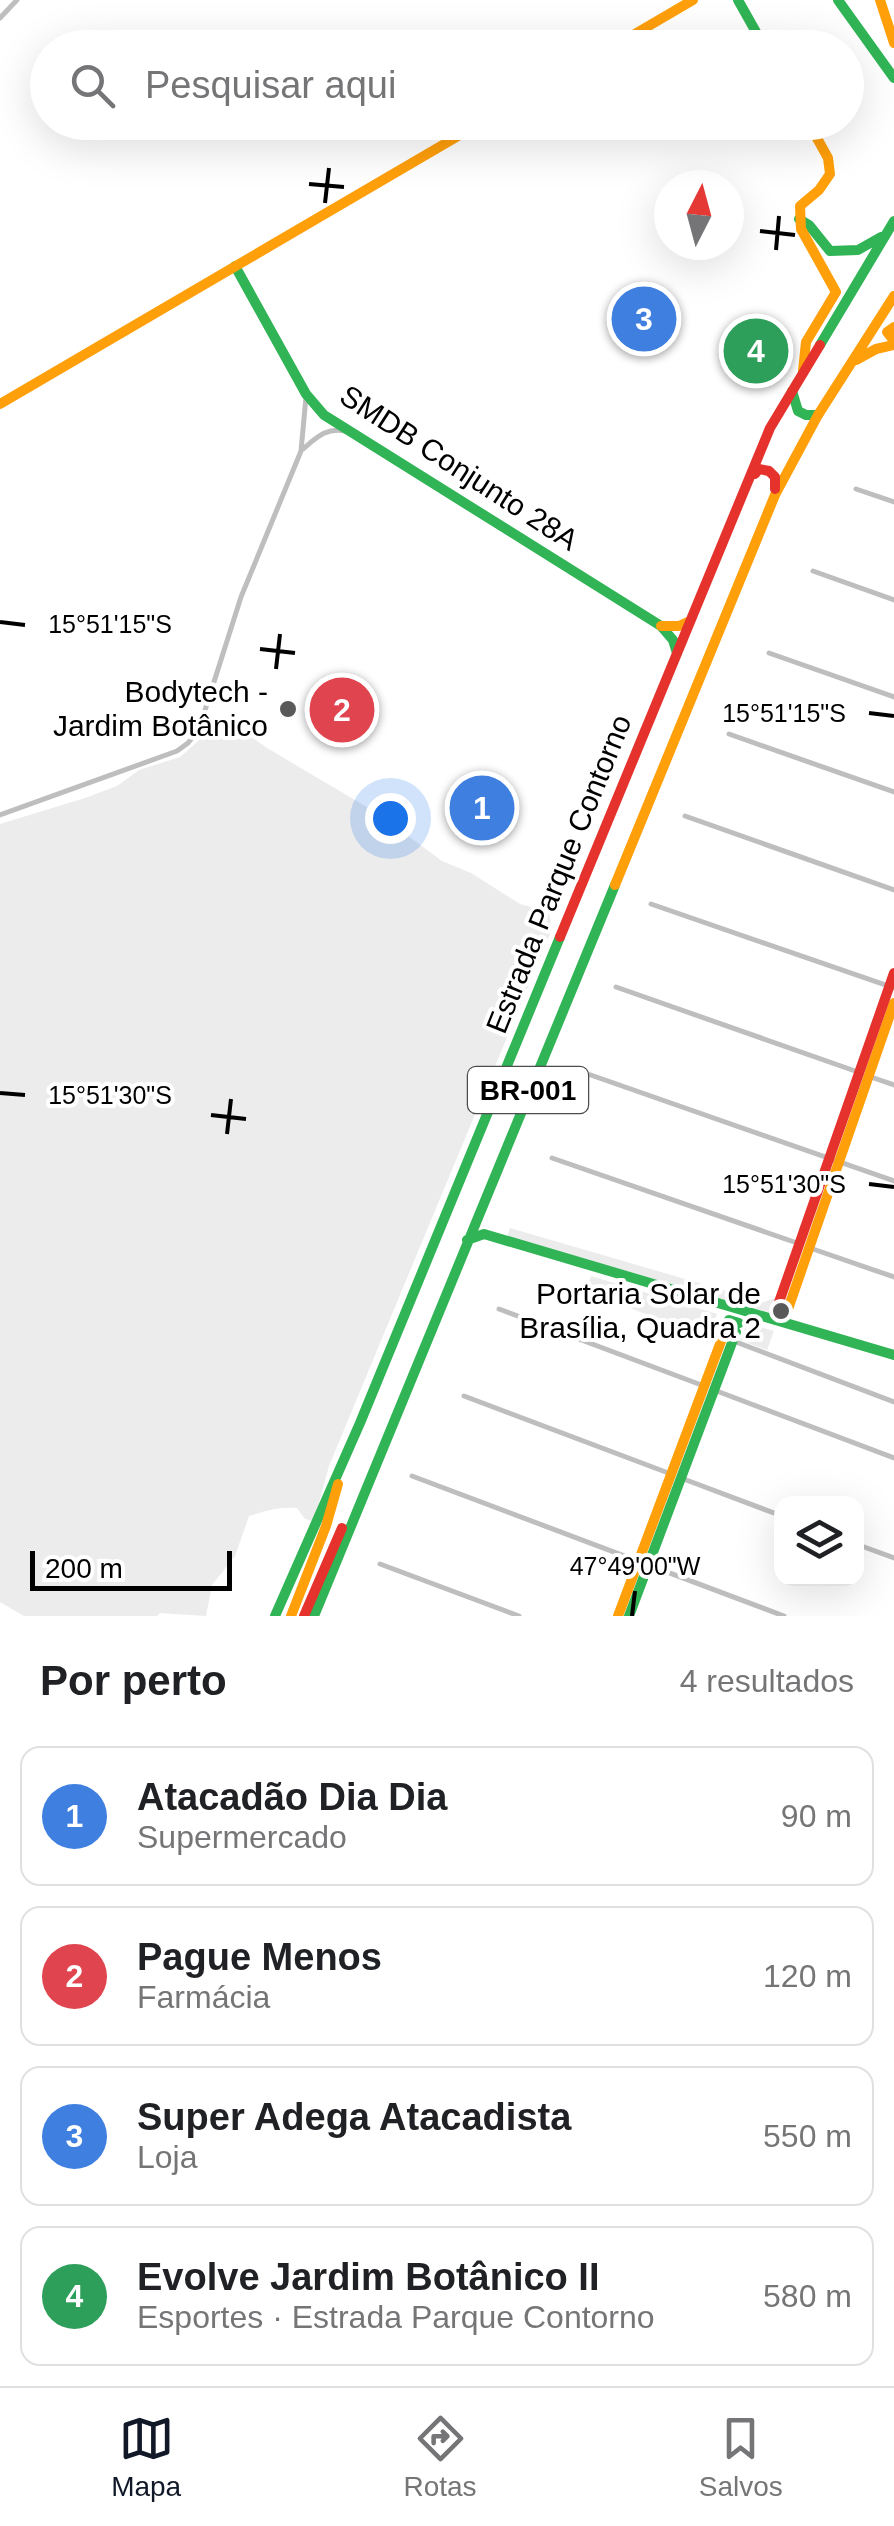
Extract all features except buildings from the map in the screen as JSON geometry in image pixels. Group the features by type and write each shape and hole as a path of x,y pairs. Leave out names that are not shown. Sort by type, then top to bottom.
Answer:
{"main road":[{"path":"642,30 693,0"},
{"path":"738,0 755,30"},
{"path":"838,0 860,30"},
{"path":"883,0 894,19"},
{"path":"883,0 894,44"},
{"path":"864,36 894,78"},
{"path":"0,404 451,140"},
{"path":"802,374 806,342 836,292 799,219 804,200 828,182 830,174 828,158 818,140"},
{"path":"799,219 810,226 830,252 858,250 892,226"},
{"name":"Estrada Parque Contorno","path":"275,1616 348,1450 770,428 892,226"},
{"name":"SMDB Conjunto 28A","path":"235,266 306,394 324,415 661,626"},
{"name":"Estrada Parque Contorno","path":"314,1616 775,494 818,415 894,296"},
{"path":"852,362 894,343 887,332 894,327"},
{"path":"792,390 792,404 798,414 818,415"},
{"path":"747,485 759,469 770,470 776,477 775,494"},
{"path":"661,626 692,621"},
{"path":"661,626 673,640 677,653"},
{"path":"781,1311 864,1074 894,973"},
{"path":"864,1074 894,1003"},
{"path":"474,1222 484,1234 733,1325 781,1311 894,1355"},
{"path":"467,1240 484,1234"},
{"path":"629,1616 644,1563 733,1325"},
{"path":"290,1616 326,1526 348,1450"},
{"path":"304,1616 380,1451"},
{"path":"618,1616 644,1563"}],"street":[{"path":"0,18 16,0"},
{"path":"0,815 141,765 188,744 199,728 241,597 301,451 306,394"},
{"path":"301,451 324,432 349,432"},
{"path":"856,488 894,502"},
{"path":"813,572 894,600"},
{"path":"769,654 894,696"},
{"path":"729,734 894,792"},
{"path":"685,816 894,890"},
{"path":"651,904 892,987"},
{"path":"616,987 894,1085"},
{"path":"585,1072 894,1181"},
{"path":"552,1158 894,1277"},
{"path":"498,1309 894,1458"},
{"path":"733,1325 894,1402"},
{"path":"464,1396 774,1513"},
{"path":"412,1476 784,1616"},
{"path":"864,1547 894,1558"},
{"path":"380,1564 520,1616"}],"shaded area":[{"path":"222,720 377,813 442,861 471,873 520,904 549,912 552,929 329,1466 314,1521 305,1519 297,1508 249,1516 235,1556 212,1585 206,1616 24,1616 0,1602 0,824 85,798 117,786 139,770 180,757"},
{"path":"510,1228 764,1302 775,1298 769,1312 763,1311 507,1236"},
{"path":"591,1276 717,1314 707,1337 587,1292"},
{"path":"747,1323 774,1331 767,1350 740,1340"}],"traffic: fast":[{"path":"738,0 755,30"},
{"path":"838,0 860,30"},
{"path":"864,36 894,78"},
{"path":"799,219 809,225 830,251 858,250 881,237"},
{"path":"820,345 894,221"},
{"path":"235,266 306,394 324,415 661,626 673,640 677,653"},
{"path":"792,391 798,411 818,415"},
{"path":"314,1616 615,885"},
{"path":"275,1616 360,1423 560,937"},
{"path":"467,1240 484,1234 894,1355"},
{"path":"729,1320 739,1323"},
{"path":"629,1616 736,1332"}],"traffic: slow":[{"path":"642,30 693,0"},
{"path":"880,0 894,43"},
{"path":"0,404 451,140"},
{"path":"803,371 806,342 836,292 801,229 800,206 830,174 828,158 818,140"},
{"path":"615,885 775,495 818,415 894,296"},
{"path":"894,327 887,332 894,341"},
{"path":"856,360 894,345"},
{"path":"661,626 679,626 690,621"},
{"path":"788,1309 894,1003"},
{"path":"618,1616 726,1328"},
{"path":"291,1616 338,1484"}],"traffic: jam":[{"path":"560,937 770,428 820,345"},
{"path":"755,474 759,469 769,471 775,477 775,489"},
{"path":"778,1305 894,973"},
{"path":"304,1616 342,1528"}],"place":[{"name":"Super Adega Atacadista","path":"644,319"},
{"name":"Evolve Jardim Botânico II","path":"756,351"},
{"name":"Bodytech - Jardim Botânico","path":"288,709"},
{"name":"Pague Menos","path":"342,710"},
{"name":"Atacadão Dia Dia","path":"482,808"},
{"name":"Portaria Solar de Brasília, Quadra 2","path":"781,1311"}]}
